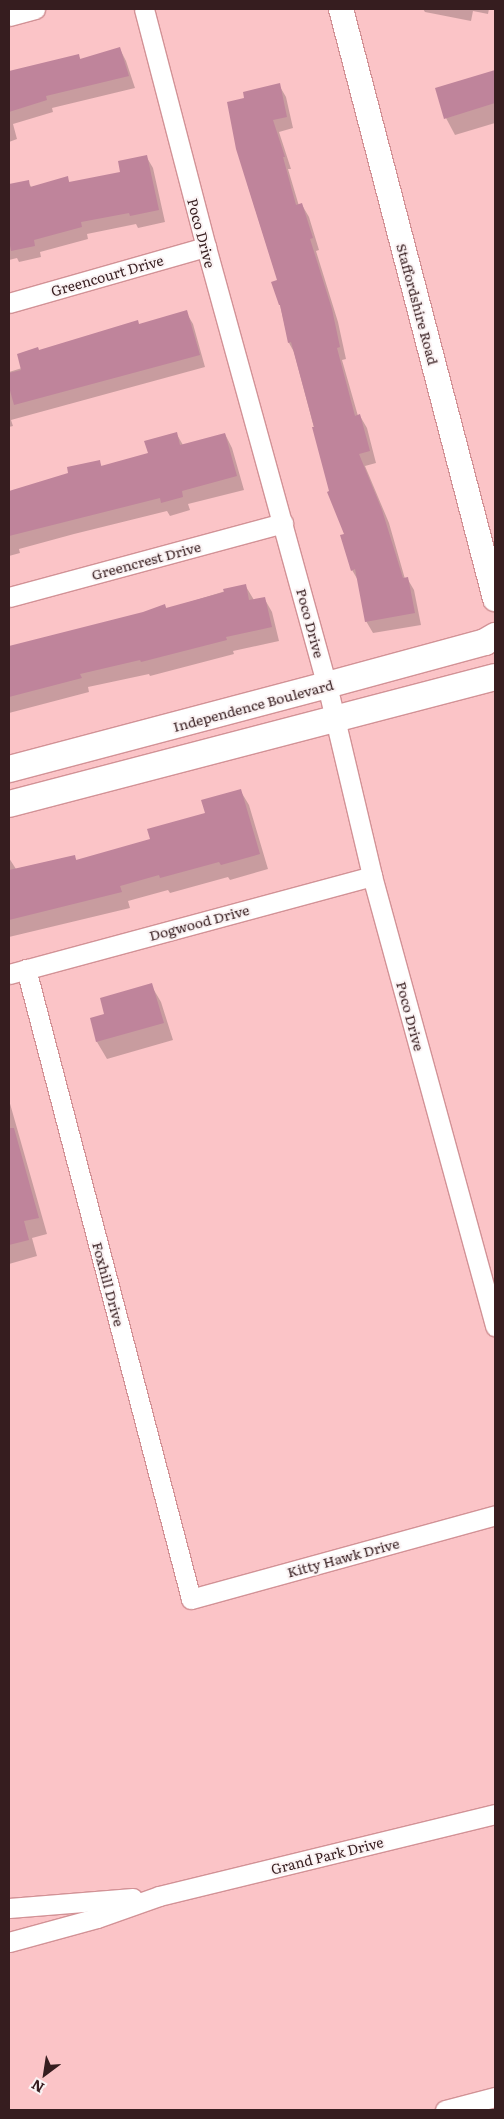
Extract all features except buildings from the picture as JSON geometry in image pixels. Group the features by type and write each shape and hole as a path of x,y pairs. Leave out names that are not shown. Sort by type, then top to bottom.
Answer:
{"main road":[{"name":"Independence Boulevard","path":"9,769 328,685 484,642 495,636"},
{"path":"9,804 495,677"}],"street":[{"path":"9,16 35,9"},
{"name":"Poco Drive","path":"144,9 206,247 328,685 372,876 495,1326"},
{"name":"Staffordshire Road","path":"341,9 495,600"},
{"name":"Greencourt Drive","path":"9,303 206,247"},
{"name":"Greencrest Drive","path":"9,597 283,523"},
{"name":"Dogwood Drive","path":"17,971 372,876"},
{"name":"Foxhill Drive","path":"17,971 192,1599"},
{"name":"Kitty Hawk Drive","path":"192,1599 495,1515"},
{"name":"Grand Park Drive","path":"9,1942 97,1918 159,1896 495,1814"},
{"name":"Grand Park Drive","path":"9,1908 159,1896"},
{"path":"445,2110 495,2097"}]}
